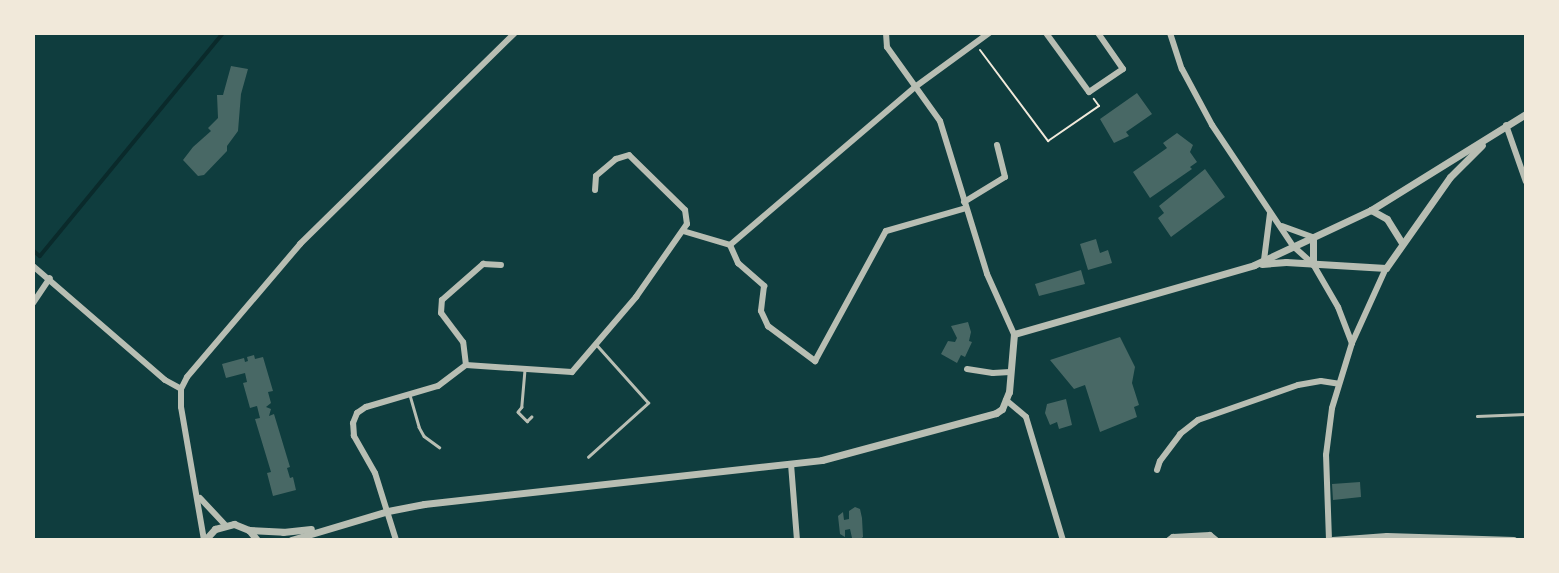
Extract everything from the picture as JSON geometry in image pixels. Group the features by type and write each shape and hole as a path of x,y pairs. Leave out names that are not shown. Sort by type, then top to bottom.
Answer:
{"street":[{"path":"204,540 183,422 181,389 197,362 300,244 515,33"},
{"path":"291,540 388,511 456,500 791,464 859,453 1002,409 1006,400 1014,334 987,274 940,121 887,47 886,33"},
{"path":"730,245 915,87 989,33"},
{"path":"1046,33 1089,92 1123,69 1098,33"},
{"path":"1170,33 1182,69 1212,125 1293,246 1313,264 1333,298 1352,343"},
{"path":"1014,334 1061,318 1254,265 1371,210 1526,114"},
{"path":"1506,125 1526,181"},
{"path":"1490,136 1450,177 1402,243 1386,268 1352,343 1332,408 1326,455 1331,540 1387,536 1514,540"},
{"path":"730,245 738,264 764,286 761,311 768,326 815,361 886,232 965,205 1005,177 997,145"},
{"path":"396,540 375,473 354,436 353,423 357,413 366,407 438,386 466,365 572,372 597,346 687,224 685,210 629,155 616,159 596,176 595,190"},
{"path":"1371,210 1387,219 1402,243"},
{"path":"1264,260 1270,213"},
{"path":"1282,226 1313,237"},
{"path":"683,231 730,245"},
{"path":"1313,237 1313,264"},
{"path":"466,365 463,342 441,313 442,300 483,264 501,265"},
{"path":"1254,265 1313,264 1386,268"},
{"path":"33,266 165,380 181,389"},
{"path":"33,303 50,278"},
{"path":"967,369 993,373 1010,372"},
{"path":"1157,470 1160,461 1180,434 1198,420 1298,385 1321,381 1339,384"},
{"path":"1006,400 1026,416 1062,540"},
{"path":"791,464 797,540"},
{"path":"198,497 225,525"},
{"path":"204,540 215,529 225,525 283,532 326,528"},
{"path":"249,530 257,540"},
{"path":"1169,540 1173,537 1210,535 1216,540"}],"lane":[{"path":"588,457 648,403 597,346"},
{"path":"524,370 522,407 518,412 527,421 531,417"},
{"path":"410,395 424,436 439,447"},
{"path":"1478,416 1526,414"}],"path":[{"path":"975,43 1048,141 1099,106 1089,92"}],"building":[{"path":"231,66 248,69 241,94 238,131 227,146 227,151 204,175 198,176 183,160 211,131 208,128 218,118 217,95 223,95"},
{"path":"1137,93 1152,114 1126,132 1129,136 1114,143 1100,119"},
{"path":"1177,133 1193,145 1190,152 1197,162 1190,167 1192,169 1150,198 1133,172 1167,148 1163,143"},
{"path":"1205,169 1225,197 1171,237 1158,218 1164,213 1159,206"},
{"path":"1096,239 1100,253 1108,250 1112,263 1088,270 1080,244"},
{"path":"1081,270 1085,284 1039,296 1035,284"},
{"path":"968,322 971,332 969,341 972,342 965,357 961,355 957,363 941,354 948,341 955,342 957,338 951,326"},
{"path":"1120,337 1135,367 1132,383 1139,405 1134,407 1137,417 1100,432 1085,385 1074,389 1050,360"},
{"path":"254,355 255,359 263,357 273,391 268,392 271,403 266,407 271,409 269,416 274,414 290,467 287,468 290,478 293,477 296,490 273,496 267,473 271,472 255,419 260,418 257,406 250,408 243,383 247,382 245,373 226,378 222,364 244,358 245,362 248,361 247,357"},
{"path":"1066,399 1072,425 1059,429 1057,422 1050,425 1045,413 1047,404"},
{"path":"1360,482 1361,497 1333,500 1332,484"},
{"path":"855,507 860,509 862,518 863,537 859,540 852,538 850,529 845,530 845,537 840,534 838,516 843,512 844,520 849,519 849,511"}],"waterway":[{"path":"33,250 40,256 223,33"}]}
